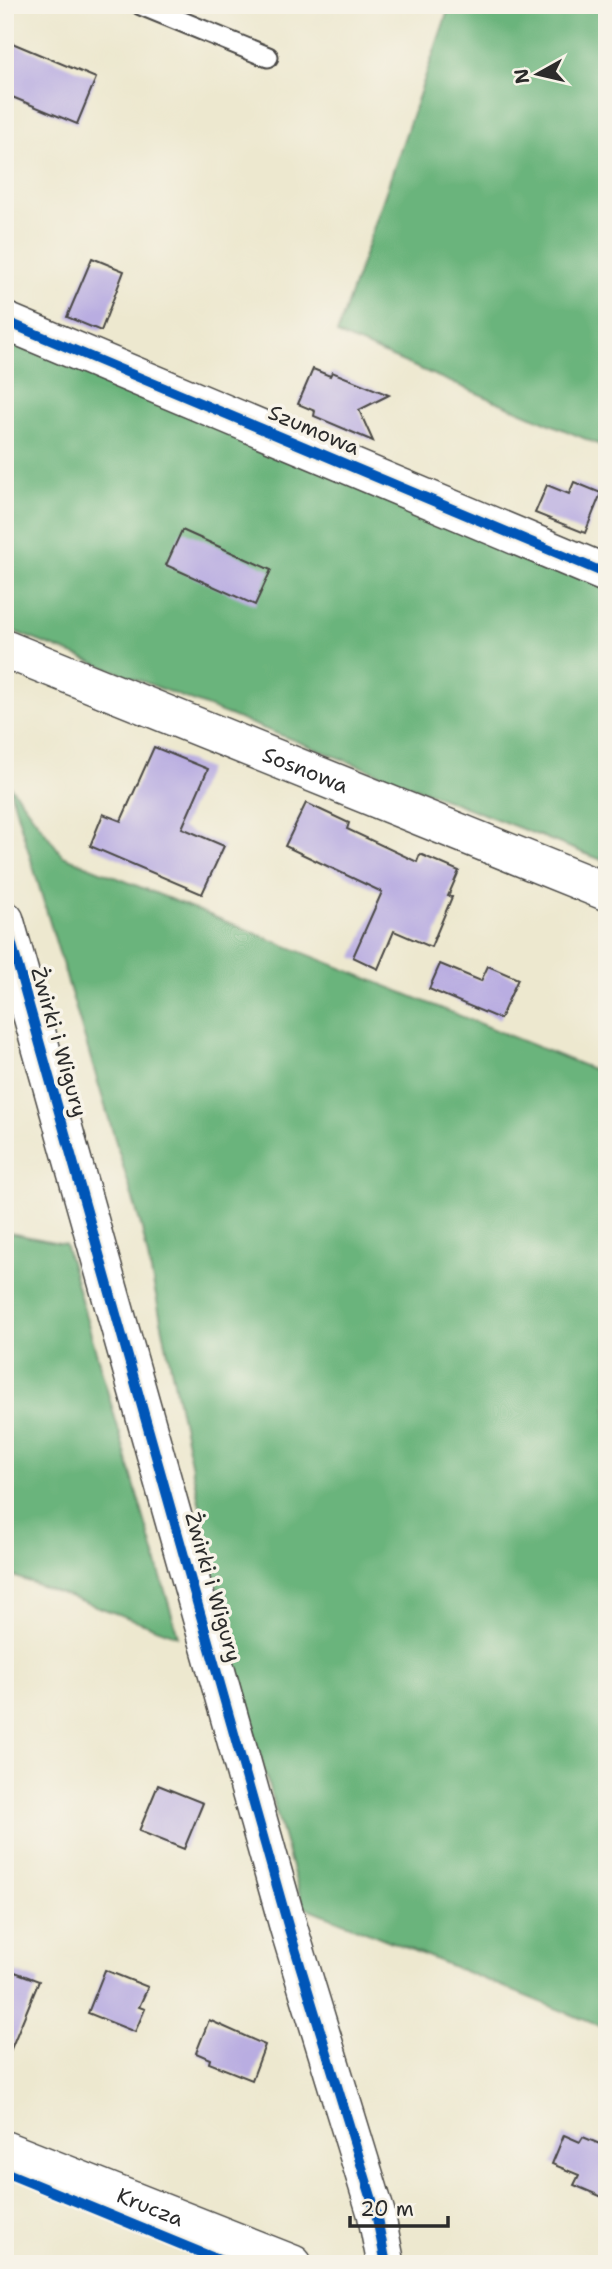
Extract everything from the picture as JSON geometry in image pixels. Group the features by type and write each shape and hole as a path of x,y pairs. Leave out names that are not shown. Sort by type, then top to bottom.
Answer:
{"street":[{"name":"Szumowa","path":"5,321 607,574"},
{"name":"Sosnowa","path":"5,649 607,892"},
{"name":"Żwirki i Wigury","path":"5,920 289,1929 376,2213 386,2264"},
{"name":"Krucza","path":"5,2150 293,2264"}],"lane":[{"path":"141,5 268,57"}],"green space":[{"path":"450,5 607,5 607,448 337,334"},
{"path":"5,338 607,588 607,862 5,628"},
{"path":"8,783 63,856 607,1075 607,2029 303,1906 230,1650 142,1229"},
{"path":"5,1232 65,1244 178,1636 5,1573"}],"building":[{"path":"5,40 96,78 77,124 5,94"},
{"path":"92,258 124,271 101,331 67,317"},
{"path":"313,369 330,376 332,372 389,395 359,410 373,441 314,416 315,411 298,404"},
{"path":"574,482 601,493 585,533 535,513 547,485 569,494"},
{"path":"182,530 271,570 255,605 166,565"},
{"path":"154,747 208,769 182,828 224,846 202,894 90,846 103,814 121,821"},
{"path":"306,803 349,823 347,829 417,862 420,854 459,871 448,896 452,897 431,947 394,931 378,969 353,957 382,892 285,846"},
{"path":"440,964 481,981 488,966 518,979 500,1019 429,989"},
{"path":"158,1785 203,1803 184,1849 139,1831"},
{"path":"105,1970 148,1987 139,2007 145,2009 135,2032 88,2013"},
{"path":"15,1972 39,1981 6,2061 5,1996"},
{"path":"209,2020 265,2045 252,2080 209,2063 210,2059 196,2053"},
{"path":"564,2135 580,2142 583,2137 607,2147 607,2199 574,2185 579,2175 552,2164"}],"cycle path":[{"path":"5,321 607,574"},
{"path":"5,920 289,1929 376,2213 386,2264"},
{"path":"5,2172 229,2264"}]}
